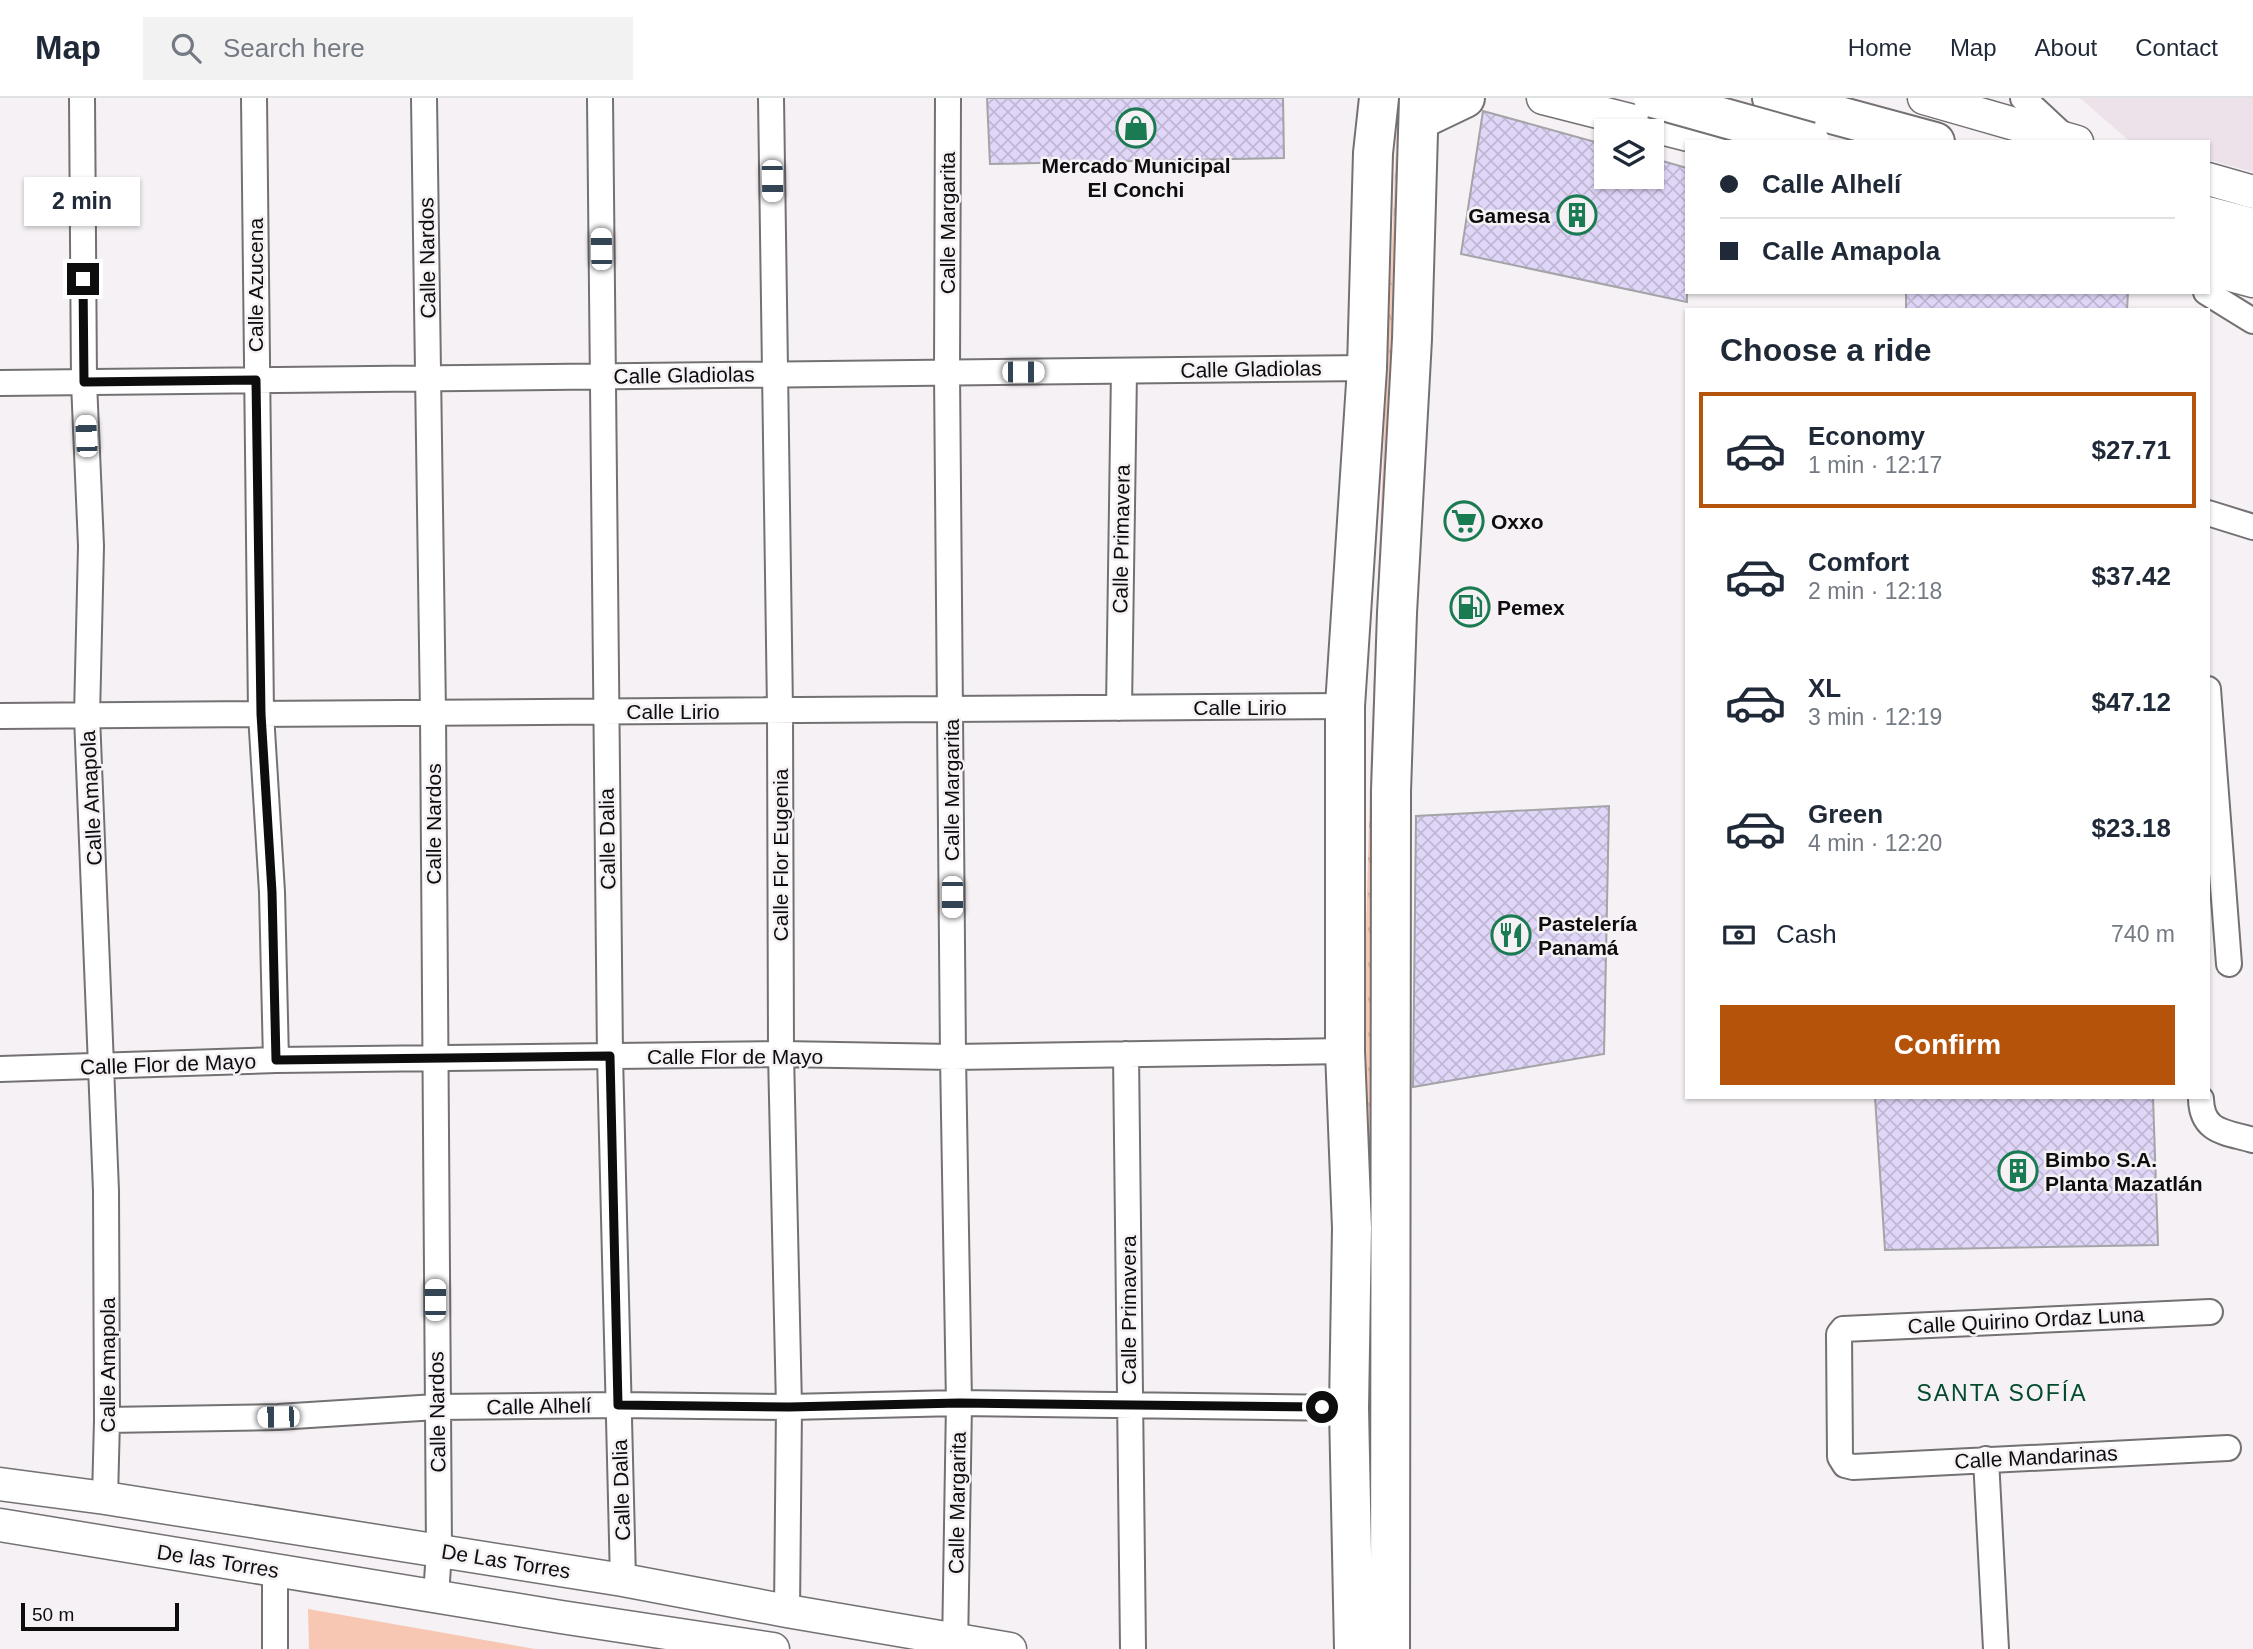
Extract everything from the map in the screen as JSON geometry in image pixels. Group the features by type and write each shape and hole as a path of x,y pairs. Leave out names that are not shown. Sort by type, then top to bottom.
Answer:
{"main road":[{"path":"1390,1649 1391,791 1396,613 1412,339 1419,109 1465,98"},
{"path":"1653,98 1804,140"},
{"path":"1772,98 1929,140"},
{"path":"1354,1649 1349,1408 1352,1228 1345,1051 1345,706 1367,368 1372,107"},
{"path":"2210,217 2253,228"},
{"path":"2210,245 2253,256"}],"street":[{"name":"Calle Amapola","path":"82,98 84,382 91,546 87,716 102,1066 107,1420 105,1498"},
{"name":"Calle Azucena","path":"254,98 261,714 272,892 276,1060"},
{"name":"Calle Nardos","path":"424,98 433,713 433,1059 439,1551"},
{"name":"Calle Dalia","path":"600,98 610,1056 623,1580"},
{"name":"Calle Flor Eugenia","path":"771,98 780,710 781,1054 789,1407 787,1611"},
{"name":"Calle Margarita","path":"948,98 947,373 959,1403 955,1644"},
{"path":"1543,98 1702,138 1694,98"},
{"path":"1924,98 2072,140"},
{"path":"2023,98 2072,140"},
{"path":"2210,180 2253,192"},
{"path":"2210,270 2253,281"},
{"path":"2209,294 2253,321"},
{"name":"Calle Gladiolas","path":"0,383 1367,368"},
{"name":"Calle Primavera","path":"1119,708 1124,371"},
{"path":"2210,514 2253,527"},
{"name":"Calle Lirio","path":"0,716 1345,706"},
{"path":"2210,720 2229,964"},
{"name":"Calle Flor de Mayo","path":"0,1069 276,1060 781,1054 953,1057 1345,1051"},
{"name":"Calle Primavera","path":"1126,1054 1133,1649"},
{"path":"2201,1099 2205,1121 2216,1129 2253,1140"},
{"name":"Calle Quirino Ordaz Luna","path":"1844,1465 1840,1457 1839,1334 1843,1329 2210,1312"},
{"name":"Calle Alhelí","path":"107,1420 278,1417 436,1407 618,1405 789,1407 959,1403 1349,1408"},
{"name":"Calle Mandarinas","path":"1844,1465 2228,1448"},
{"path":"1986,1459 1996,1649"},
{"name":"De Las Torres","path":"0,1484 105,1498 623,1580 955,1644 1010,1649"},
{"name":"De las Torres","path":"0,1525 773,1649"},
{"name":"De las Torres","path":"436,1596 439,1551"},
{"path":"275,1570 275,1649"}],"shaded area":[{"path":"2080,98 2253,98 2253,172 2210,160 2210,140 2127,139"}],"green space":[{"path":"1398,98 1411,98 1382,1440 1367,1649 1363,1036 1371,750"},
{"path":"308,1609 535,1649 309,1649"}],"building":[{"name":"Mercado Municipal El Conchi","path":"987,98 1283,98 1284,158 990,164"},
{"name":"Gamesa","path":"1483,111 1594,142 1594,189 1664,189 1664,161 1685,167 1687,302 1461,254"},
{"path":"1906,294 2128,294 2127,308 1906,308"},
{"name":"Pastelería Panamá","path":"1609,806 1604,1054 1413,1087 1416,816"},
{"name":"Bimbo S.A. Planta Mazatlán","path":"1875,1099 2153,1099 2158,1245 1885,1250"}],"place":[{"name":"Mercado Municipal El Conchi","path":"1136,128"},
{"name":"Gamesa","path":"1577,215"},
{"name":"Oxxo","path":"1464,521"},
{"name":"Pemex","path":"1470,607"},
{"name":"Pastelería Panamá","path":"1511,935"},
{"name":"Bimbo S.A. Planta Mazatlán","path":"2018,1171"}],"district":[{"name":"SANTA SOFÍA","path":"2002,1393"}],"route":[{"path":"83,279 84,382 256,380 261,714 272,892 276,1060 610,1056 618,1405 789,1407 959,1403 1322,1407"}]}
